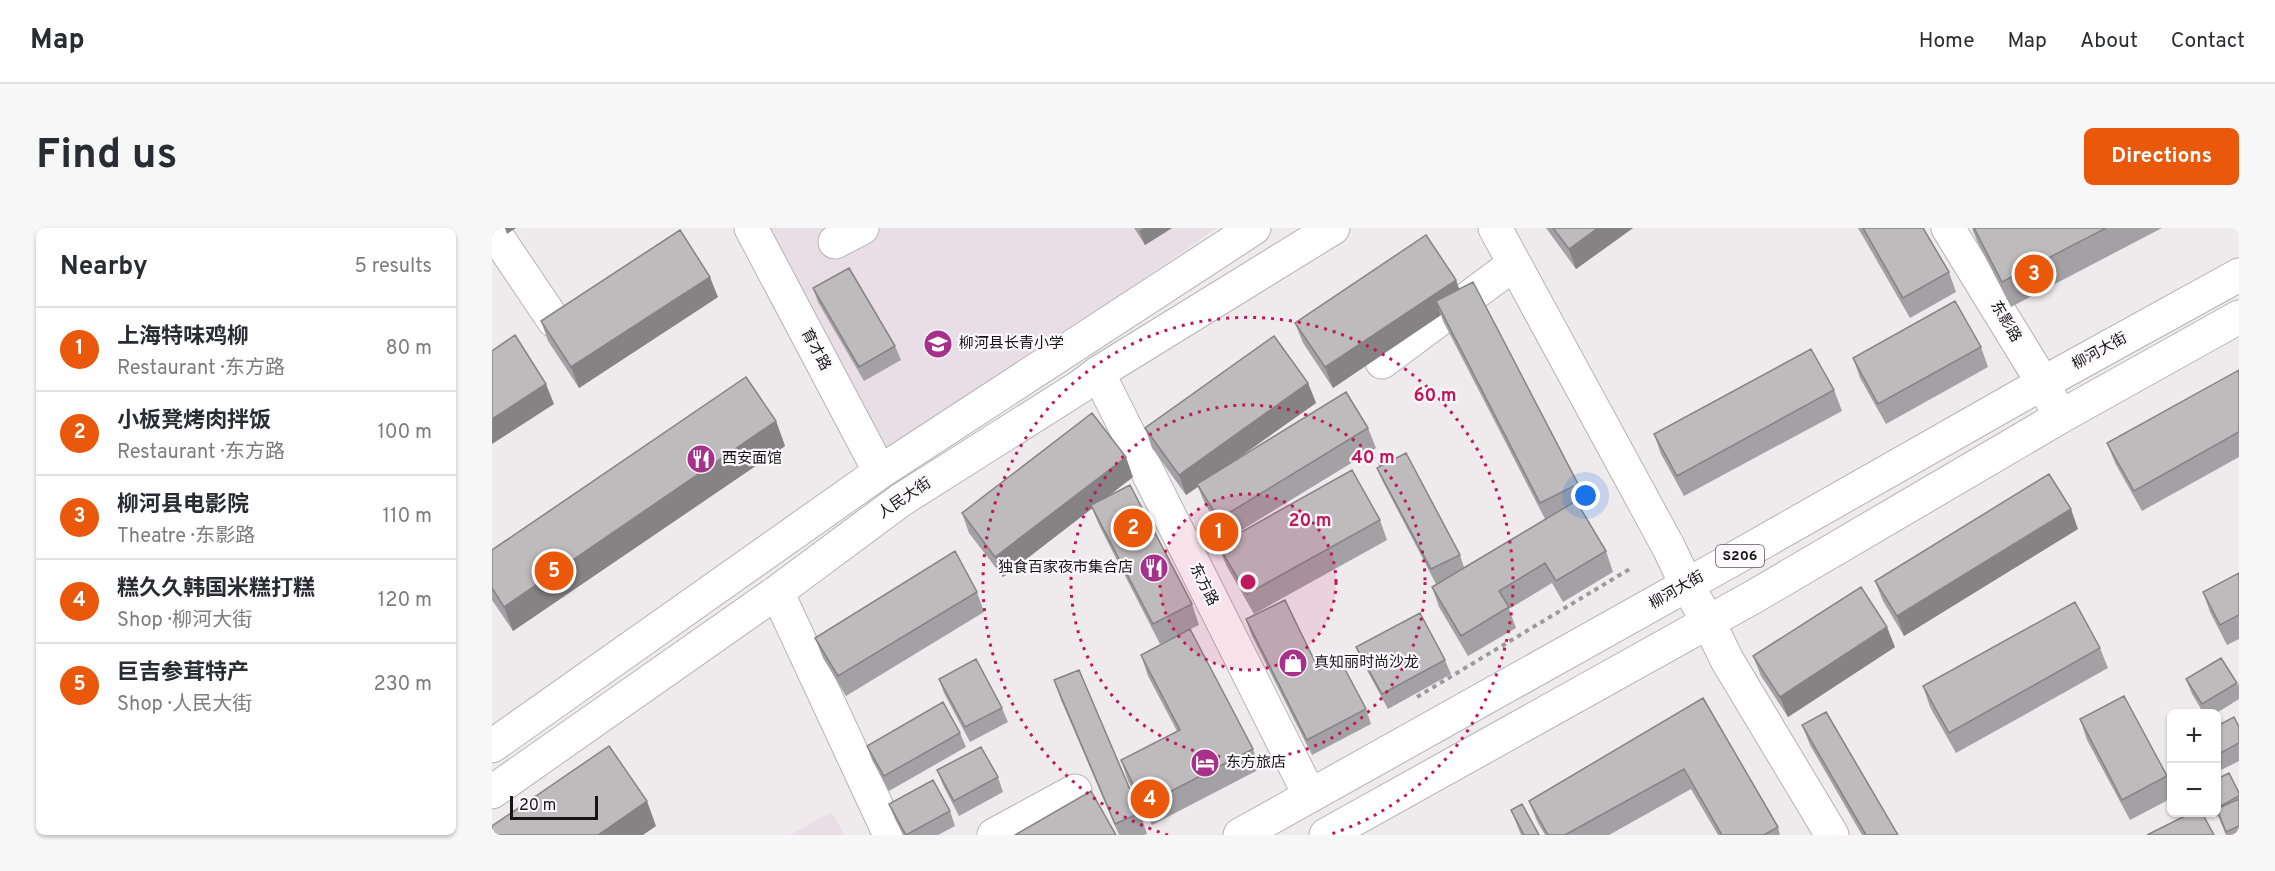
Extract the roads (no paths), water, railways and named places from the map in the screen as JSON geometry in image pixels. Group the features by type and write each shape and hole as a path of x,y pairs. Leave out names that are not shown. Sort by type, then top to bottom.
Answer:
{"street":[{"name":"育才路","path":"751,228 880,472"},
{"name":"人民大街","path":"492,792 777,592 901,501 1098,373 1333,228"},
{"path":"1495,228 1669,548 1726,660 1829,834"},
{"name":"东影路","path":"1948,228 2043,383 2060,417"},
{"path":"492,229 554,321"},
{"path":"497,731 880,472 1252,229 1273,265"},
{"path":"1382,362 1514,264"},
{"name":"柳河大街","path":"1240,835 2239,275"},
{"name":"S206","path":"1326,835 1708,621 2060,417 2239,317"},
{"name":"东方路","path":"1098,373 1310,796"},
{"path":"777,592 890,835"},
{"path":"994,835 1075,791"}],"place":[{"name":"柳河县电影院","path":"2034,274"},
{"name":"柳河县长青小学","path":"938,344"},
{"name":"西安面馆","path":"701,459"},
{"name":"小板凳烤肉拌饭","path":"1133,528"},
{"name":"上海特味鸡柳","path":"1219,532"},
{"name":"独食百家夜市集合店","path":"1154,568"},
{"name":"巨吉参茸特产","path":"554,571"},
{"name":"真知丽时尚沙龙","path":"1293,663"},
{"name":"东方旅店","path":"1205,763"},
{"name":"糕久久韩国米糕打糕","path":"1150,799"}]}
